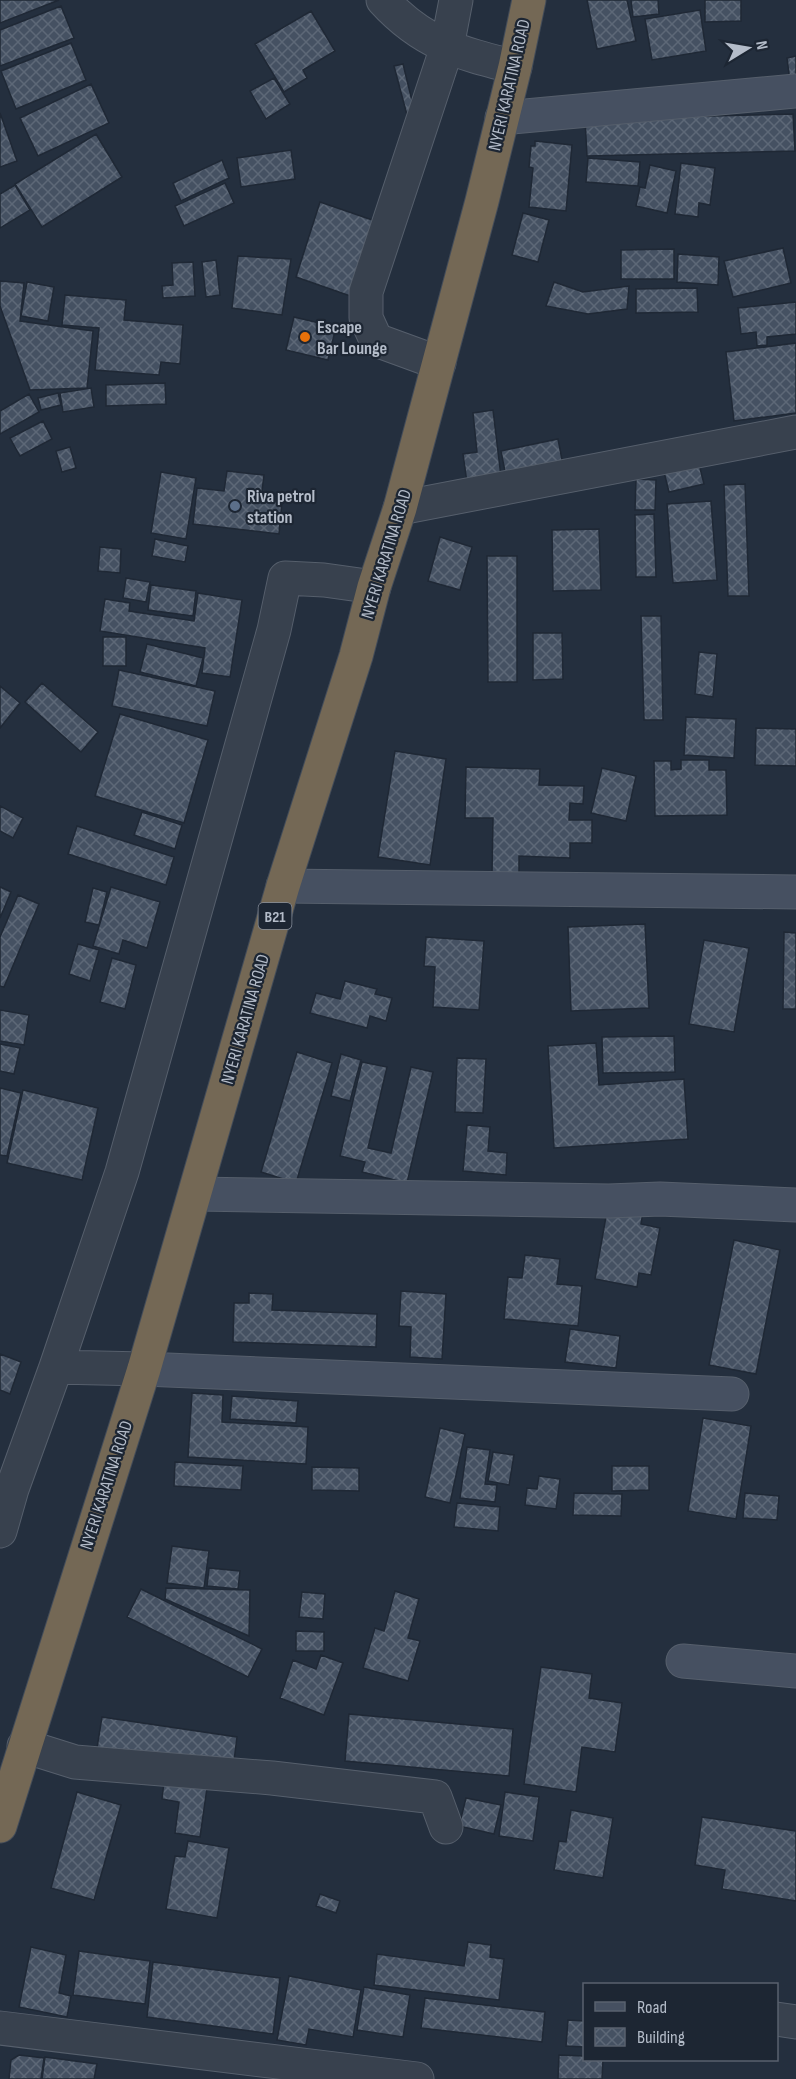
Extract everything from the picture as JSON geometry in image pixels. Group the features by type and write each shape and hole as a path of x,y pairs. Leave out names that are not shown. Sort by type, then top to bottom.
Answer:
{"highway":[{"name":"NYERI KARATINA ROAD","path":"0,1826 144,1369 283,886 400,508 431,399 482,201 529,0"}],"street":[{"path":"383,0 413,28 447,47 515,67"},
{"path":"439,363 376,340 366,318 366,292 447,47 456,0"},
{"path":"502,118 796,91"},
{"path":"400,508 796,432"},
{"path":"0,1531 12,1489 122,1172 270,641 285,578 324,580 374,587"},
{"path":"283,886 796,892"},
{"path":"195,1194 609,1201 660,1199 796,1205"},
{"path":"56,1367 732,1394"},
{"path":"683,1661 796,1671"},
{"path":"24,1746 75,1762 283,1779 435,1797 446,1827"},
{"path":"778,2019 796,2022"},
{"path":"0,2028 417,2079"}],"building":[{"path":"0,0 59,0 0,23"},
{"path":"587,0 627,0 636,41 597,49"},
{"path":"631,0 658,0 659,14 633,17"},
{"path":"705,0 741,0 741,21 705,22"},
{"path":"61,6 74,38 0,66 0,30"},
{"path":"700,10 706,51 652,60 645,19"},
{"path":"311,11 335,51 303,70 307,78 284,92 255,44"},
{"path":"71,43 86,80 16,109 1,71"},
{"path":"796,56 796,81 790,82 787,58"},
{"path":"403,64 415,113 407,115 394,66"},
{"path":"274,78 290,104 266,119 250,91"},
{"path":"91,84 109,123 38,156 20,118"},
{"path":"0,113 17,161 0,167"},
{"path":"793,114 795,151 587,156 585,119"},
{"path":"96,134 122,177 42,227 15,184"},
{"path":"535,141 572,145 566,211 529,207 533,168 529,167 531,146 535,146"},
{"path":"291,150 295,179 241,187 237,158"},
{"path":"588,158 640,162 638,186 586,182"},
{"path":"222,160 229,178 181,201 173,183"},
{"path":"681,163 715,168 710,205 699,203 698,217 675,214"},
{"path":"650,165 676,171 667,213 636,206 640,187 645,188"},
{"path":"225,183 234,203 184,226 175,206"},
{"path":"15,185 30,210 0,228 0,194"},
{"path":"320,202 381,223 356,298 296,277"},
{"path":"523,213 549,220 538,262 512,255"},
{"path":"783,248 791,283 733,297 724,261"},
{"path":"674,249 674,279 621,279 621,250"},
{"path":"678,254 719,257 718,285 677,282"},
{"path":"238,256 291,259 282,315 232,308"},
{"path":"216,260 220,295 206,297 202,262"},
{"path":"193,262 195,296 163,298 162,286 173,285 172,263"},
{"path":"0,281 24,283 20,321 93,331 87,388 30,390 0,306"},
{"path":"27,282 54,287 48,321 21,316"},
{"path":"554,282 583,292 629,286 627,309 588,314 546,306"},
{"path":"697,288 698,312 636,313 636,289"},
{"path":"65,295 126,300 124,320 183,325 180,364 161,362 159,375 95,370 99,328 62,325"},
{"path":"796,302 796,334 767,337 767,345 757,346 756,332 741,334 738,308"},
{"path":"294,317 336,327 328,360 286,350"},
{"path":"796,343 796,413 734,421 726,352"},
{"path":"165,383 166,404 106,406 106,385"},
{"path":"91,388 94,407 63,412 60,393"},
{"path":"58,393 61,405 41,410 38,398"},
{"path":"29,394 39,412 0,434 0,411"},
{"path":"493,410 502,485 468,490 463,454 477,452 473,413"},
{"path":"43,421 52,439 20,456 10,438"},
{"path":"558,439 564,470 507,482 501,451"},
{"path":"70,447 76,468 62,472 56,451"},
{"path":"699,464 704,484 669,492 664,472"},
{"path":"227,471 264,475 261,499 282,502 279,534 193,524 197,488 224,491"},
{"path":"161,472 196,478 186,539 151,533"},
{"path":"636,479 656,480 655,510 635,510"},
{"path":"745,484 749,596 728,596 724,485"},
{"path":"711,501 717,580 673,583 667,504"},
{"path":"654,514 656,577 636,577 635,515"},
{"path":"599,529 601,590 553,591 552,530"},
{"path":"440,537 472,547 460,590 428,581"},
{"path":"155,539 188,546 185,562 152,556"},
{"path":"100,547 121,549 120,573 98,571"},
{"path":"487,556 517,556 517,682 488,682"},
{"path":"126,578 150,582 146,602 123,598"},
{"path":"151,585 196,591 193,616 148,610"},
{"path":"198,593 242,600 230,677 202,673 205,648 100,631 105,599 130,603 129,611 194,621"},
{"path":"641,616 661,616 663,720 644,720"},
{"path":"533,633 562,633 563,679 533,680"},
{"path":"103,637 126,637 126,666 103,666"},
{"path":"147,644 203,658 196,686 140,672"},
{"path":"699,652 717,654 713,697 695,694"},
{"path":"119,670 215,691 207,726 112,706"},
{"path":"42,683 98,732 81,752 25,702"},
{"path":"0,686 20,703 0,728"},
{"path":"120,714 208,740 184,823 95,796"},
{"path":"686,717 736,719 734,758 684,755"},
{"path":"756,728 796,729 796,766 755,765"},
{"path":"395,751 446,759 430,865 378,857"},
{"path":"681,760 709,760 709,770 726,770 727,815 655,816 654,761 671,761 671,770 681,769"},
{"path":"466,767 540,769 539,785 584,786 583,804 570,803 569,820 592,820 592,843 570,843 570,858 519,856 519,875 492,874 493,818 465,818"},
{"path":"602,768 636,776 626,821 591,813"},
{"path":"0,806 23,818 13,838 0,831"},
{"path":"142,812 182,825 175,849 134,835"},
{"path":"77,826 174,857 166,885 68,854"},
{"path":"0,887 11,892 0,918"},
{"path":"111,887 160,902 147,948 123,940 119,954 93,946"},
{"path":"93,888 107,892 99,925 85,922"},
{"path":"18,895 39,904 4,987 0,986 0,937"},
{"path":"645,924 649,1008 571,1011 568,927"},
{"path":"784,932 796,933 796,1009 783,1009"},
{"path":"426,937 484,941 479,1010 433,1007 435,967 424,966"},
{"path":"704,940 749,948 734,1032 689,1024"},
{"path":"78,944 99,950 90,981 69,974"},
{"path":"112,958 136,965 125,1009 100,1002"},
{"path":"345,981 377,989 375,994 392,998 386,1021 370,1016 367,1028 310,1013 316,993 340,999"},
{"path":"0,1010 29,1015 24,1045 0,1041"},
{"path":"674,1036 675,1072 603,1073 602,1037"},
{"path":"596,1043 599,1085 684,1079 688,1139 554,1148 548,1046"},
{"path":"0,1044 20,1048 14,1074 0,1071"},
{"path":"297,1052 332,1063 296,1183 261,1172"},
{"path":"341,1054 361,1060 350,1101 331,1096"},
{"path":"457,1058 486,1059 483,1113 455,1112"},
{"path":"362,1062 387,1067 368,1148 391,1153 411,1067 433,1072 407,1183 362,1172 365,1162 340,1156"},
{"path":"0,1088 21,1093 7,1156 0,1155"},
{"path":"23,1090 98,1108 82,1180 7,1163"},
{"path":"467,1125 490,1127 488,1151 507,1153 506,1175 463,1171"},
{"path":"608,1205 643,1212 641,1224 660,1228 651,1275 639,1273 637,1287 595,1279"},
{"path":"734,1240 780,1250 756,1374 709,1365"},
{"path":"525,1255 560,1259 557,1284 582,1286 578,1326 504,1319 508,1277 522,1278"},
{"path":"401,1291 446,1294 442,1359 410,1357 411,1327 399,1326"},
{"path":"249,1293 273,1294 272,1310 377,1314 376,1347 233,1342 234,1303 249,1303"},
{"path":"570,1329 620,1336 616,1368 565,1362"},
{"path":"0,1354 21,1362 10,1394 0,1390"},
{"path":"192,1393 223,1395 222,1422 308,1427 306,1464 188,1457"},
{"path":"232,1396 298,1401 296,1423 230,1419"},
{"path":"703,1418 751,1426 736,1519 688,1511"},
{"path":"440,1428 465,1434 450,1503 425,1497"},
{"path":"467,1447 490,1450 485,1484 497,1485 495,1502 460,1498"},
{"path":"493,1452 514,1455 509,1485 488,1481"},
{"path":"175,1462 243,1466 241,1490 174,1486"},
{"path":"612,1466 649,1466 649,1490 612,1491"},
{"path":"312,1467 359,1468 359,1491 312,1490"},
{"path":"539,1476 560,1479 556,1509 525,1505 527,1488 537,1489"},
{"path":"574,1493 622,1494 621,1516 573,1515"},
{"path":"745,1493 779,1496 777,1520 743,1518"},
{"path":"457,1503 500,1507 498,1531 454,1527"},
{"path":"172,1546 209,1551 204,1588 167,1583"},
{"path":"209,1568 240,1571 238,1589 207,1586"},
{"path":"166,1588 250,1590 249,1636 165,1599"},
{"path":"141,1589 262,1649 248,1677 127,1617"},
{"path":"395,1591 419,1599 408,1638 420,1641 408,1681 363,1668 375,1628 384,1631"},
{"path":"302,1592 325,1594 323,1619 299,1617"},
{"path":"296,1631 324,1632 324,1651 296,1651"},
{"path":"321,1655 343,1663 324,1715 280,1698 293,1660 316,1669"},
{"path":"541,1667 592,1674 589,1698 622,1703 615,1752 582,1747 576,1792 524,1784"},
{"path":"349,1714 513,1729 509,1776 345,1761"},
{"path":"102,1717 237,1737 233,1769 97,1748"},
{"path":"164,1782 207,1788 200,1837 175,1833 179,1802 162,1799"},
{"path":"77,1792 121,1805 94,1900 51,1888"},
{"path":"505,1792 539,1797 533,1841 499,1836"},
{"path":"466,1798 501,1805 494,1834 459,1826"},
{"path":"571,1810 613,1818 603,1878 554,1870 559,1841 566,1842"},
{"path":"702,1817 796,1831 796,1901 722,1889 725,1870 695,1865"},
{"path":"188,1841 229,1848 217,1918 166,1909 175,1856 185,1857"},
{"path":"320,1894 340,1901 336,1913 316,1906"},
{"path":"468,1942 491,1945 490,1957 504,1959 499,2000 374,1985 377,1954 464,1966"},
{"path":"31,1947 66,1955 59,1993 71,1996 67,2017 19,2007"},
{"path":"79,1951 150,1961 145,2004 73,1995"},
{"path":"153,1962 280,1978 273,2034 147,2017"},
{"path":"289,1976 361,1990 353,2037 309,2029 306,2045 277,2040"},
{"path":"364,1987 410,1995 403,2037 357,2030"},
{"path":"425,1998 545,2012 542,2042 421,2028"},
{"path":"568,2020 583,2021 583,2047 566,2046"},
{"path":"19,2055 44,2058 41,2079 9,2079 11,2060"},
{"path":"559,2055 583,2056 583,2061 603,2061 602,2079 558,2079"},
{"path":"45,2057 97,2064 94,2079 42,2079"}],"place":[{"name":"Escape Bar Lounge","path":"305,337"},
{"name":"Riva petrol station","path":"235,506"}]}
